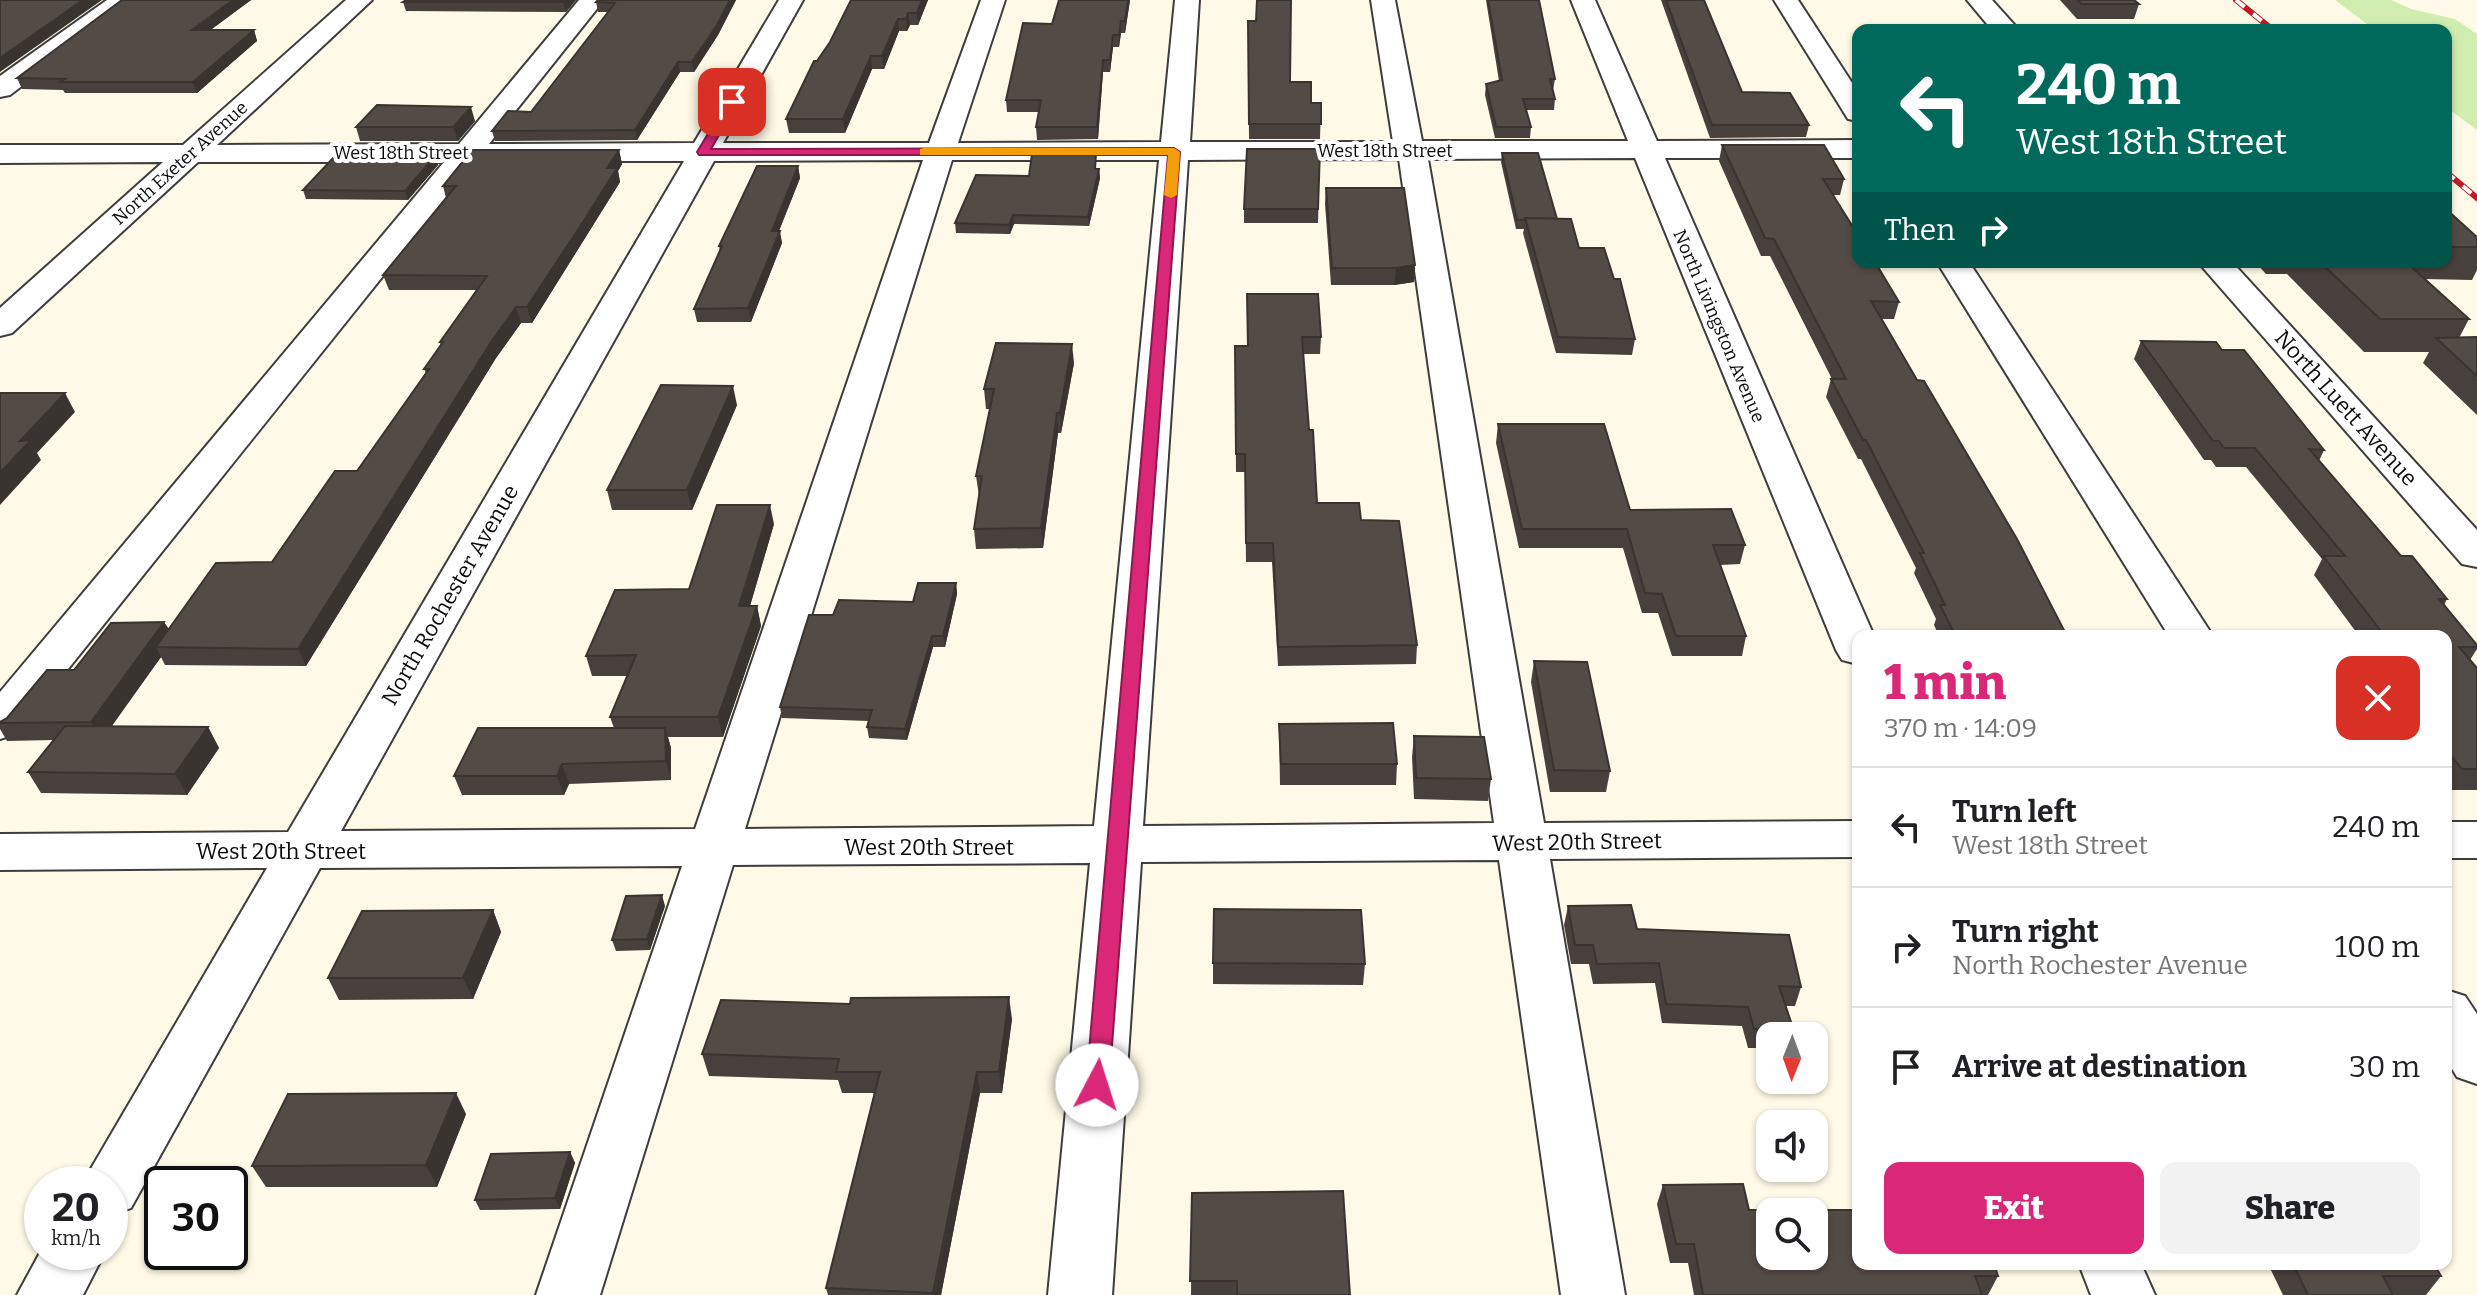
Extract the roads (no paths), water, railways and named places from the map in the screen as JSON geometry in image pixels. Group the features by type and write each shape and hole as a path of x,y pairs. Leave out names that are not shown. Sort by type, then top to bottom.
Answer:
{"street":[{"path":"0,89 123,0"},
{"name":"North Exeter Avenue","path":"0,326 360,0"},
{"path":"0,723 592,0"},
{"name":"North Rochester Avenue","path":"123,1166 791,0"},
{"path":"568,1295 711,848 752,735 940,152 993,0"},
{"path":"1080,1295 1187,0"},
{"path":"1383,0 1409,151 1415,162 1593,1295"},
{"name":"North Livingston Avenue","path":"1583,0 1852,636"},
{"path":"1786,0 1852,104"},
{"path":"1979,0 2001,24"},
{"name":"West 18th Street","path":"0,154 1852,149"},
{"path":"1957,268 2187,630"},
{"name":"North Luett Avenue","path":"2219,268 2477,555"},
{"name":"West 20th Street","path":"0,852 1852,839"},
{"path":"2452,840 2477,840"},
{"path":"2452,1021 2477,1061"},
{"path":"49,1295 64,1270"},
{"path":"2113,1270 2123,1295"}],"railway":[{"path":"2236,0 2266,24"},
{"path":"2452,177 2477,198"}]}
